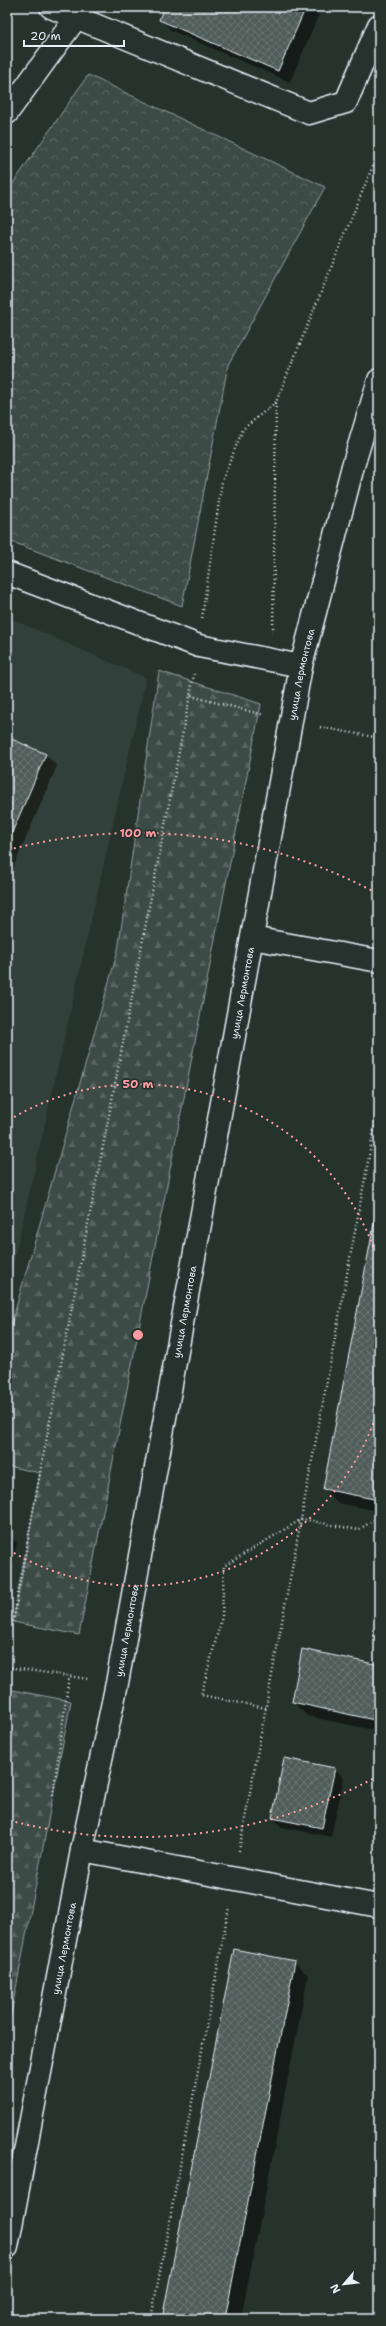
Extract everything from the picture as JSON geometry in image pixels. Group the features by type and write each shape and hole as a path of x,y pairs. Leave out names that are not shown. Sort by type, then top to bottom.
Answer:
{"main road":[{"path":"51,7 78,13 309,113 346,102 379,25"},
{"path":"7,113 78,13"},
{"name":"улица Лермонтова","path":"7,2247 82,1850 117,1683 301,666 353,466 379,380"},
{"path":"7,574 198,646 301,666"},
{"path":"252,938 379,961"},
{"path":"82,1850 379,1906"}],"path":[{"path":"272,661 276,402 379,151"},
{"path":"7,1632 14,1622 43,1457 191,696 222,481 243,429 276,402"},
{"path":"191,696 266,715"},
{"path":"351,733 379,738"},
{"path":"152,2319 379,1103"},
{"path":"266,1708 201,1695 222,1617 224,1566 302,1519 358,1530 379,1517"},
{"path":"7,1667 88,1679"},
{"path":"53,1795 69,1676"}],"shaded area":[{"path":"7,617 146,678 7,1291"}],"green space":[{"path":"88,75 325,187 228,365 182,606 7,540 7,192"},
{"path":"159,671 261,704 79,1635 13,1622 40,1473 7,1466 7,1339 118,950"},
{"path":"7,1689 71,1701 7,2035"}],"building":[{"path":"164,7 306,7 278,71 159,20"},
{"path":"7,737 46,754 7,844"},
{"path":"379,1198 379,1500 323,1489"},
{"path":"302,1649 379,1665 379,1721 292,1702"},
{"path":"284,1758 335,1768 322,1828 272,1818"},
{"path":"234,1949 295,1961 225,2319 162,2319"}]}
